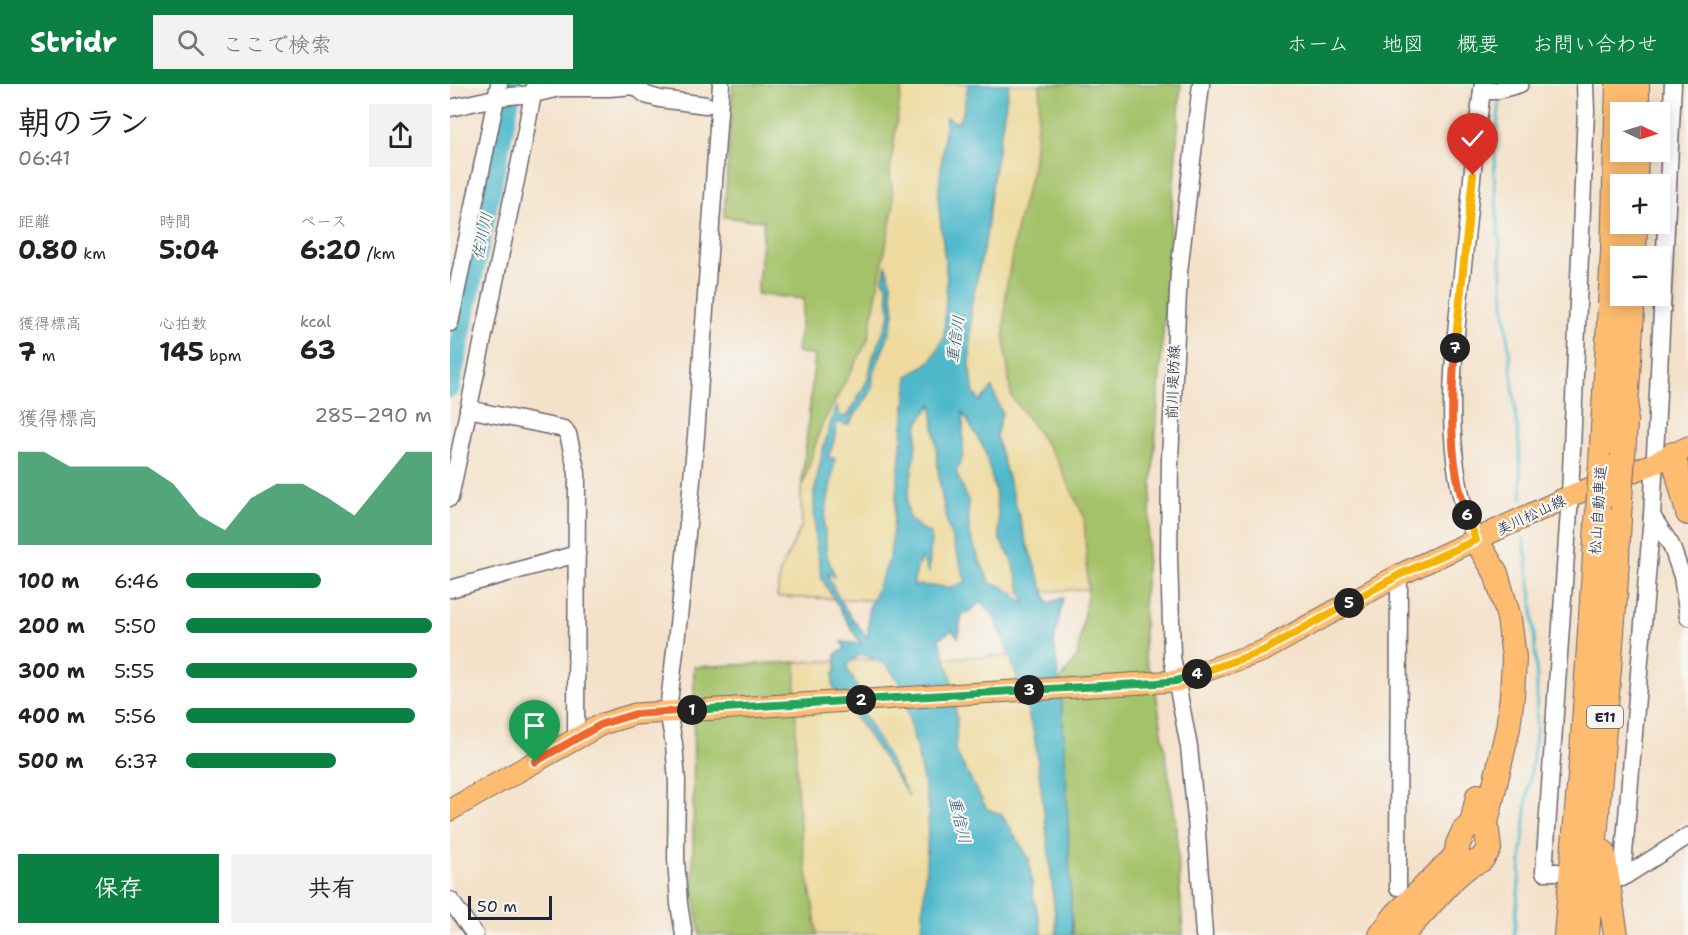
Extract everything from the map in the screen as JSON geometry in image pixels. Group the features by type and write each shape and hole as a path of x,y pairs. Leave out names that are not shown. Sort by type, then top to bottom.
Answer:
{"highway":[{"name":"松山自動車道","path":"1587,935 1615,596 1620,499 1612,459 1613,252 1618,84"},
{"path":"1637,84 1637,102"},
{"name":"松山自動車道","path":"1566,935 1582,753 1598,509 1612,459 1632,306"},
{"path":"1672,455 1688,483"},
{"path":"1672,455 1688,513"},
{"path":"1381,935 1396,915 1456,856 1464,831 1472,824 1498,703 1494,621 1476,540"},
{"path":"1402,935 1455,877 1468,866 1481,860 1489,849 1486,823 1509,728 1514,658 1509,618 1496,573 1476,540"},
{"path":"1553,935 1582,753"},
{"path":"1598,802 1616,935"}],"main road":[{"name":"美川松山線","path":"450,810 602,724 635,714 1166,682 1263,651 1399,575 1570,496 1672,455"}],"street":[{"path":"684,935 676,858 677,781 674,711 721,84"},
{"name":"前川堤防線","path":"1201,84 1179,272 1174,347 1169,557 1172,657 1166,682 1189,747 1204,935"},
{"path":"1557,872 1544,872 1570,496 1586,111 1585,84"},
{"path":"1673,84 1672,455 1652,516 1619,878 1688,836"},
{"path":"450,108 498,93 560,87 635,86 646,95 660,99 706,105"},
{"path":"1476,540 1465,512 1458,478 1453,444 1452,396 1455,344 1498,87"},
{"path":"450,498 532,91"},
{"path":"450,322 498,93"},
{"path":"468,409 564,429 568,434 577,473 576,738"},
{"path":"1652,516 1671,545 1682,576 1688,617"},
{"path":"450,589 577,554"},
{"path":"1398,887 1399,575"},
{"path":"450,900 475,935"}],"green space":[{"path":"733,84 902,84 890,172 894,204 868,340 821,427 801,492 815,356 797,352 804,299 757,294 764,221 724,217"},
{"path":"1040,84 1181,84 1144,596 1144,653 1157,699 1175,815 1183,935 1073,935 1066,864 1042,706 1077,657 1088,589 1084,517 1011,396 1004,337 1006,290 1017,226 1033,166"},
{"path":"796,662 797,791 817,935 700,935 693,888 694,667"}],"sand":[{"path":"902,84 1040,84 1033,166 1017,226 1006,290 1004,337 1011,396 1056,458 1084,517 1088,589 873,600 777,597 780,572 802,525 801,492 821,427 868,340 894,204 890,172"},
{"path":"1042,655 1073,935 817,935 797,791 796,662"}],"water":[{"name":"重信川","path":"968,84 1009,84 986,237 971,306 970,369 974,394 980,401 992,388 1002,413 996,436 1026,541 1048,603 1063,598 1054,643 1062,706 1072,935 1057,935 1034,733 1014,668 993,614 981,602 962,614 958,637 952,630 939,639 951,677 957,720 955,751 987,809 1001,814 1029,858 1033,895 1042,935 922,935 929,810 900,683 887,665 864,655 858,656 847,665 855,682 864,714 909,796 833,687 836,654 845,649 842,642 861,644 822,579 815,539 814,494 822,453 836,406 841,417 848,416 868,379 873,357 890,315 887,285 883,279 886,265 891,283 894,314 890,331 873,375 872,390 849,424 845,425 837,421 834,441 828,457 835,459 824,522 827,556 835,577 827,572 844,607 868,638 869,608 890,558 908,376 931,361 944,337 947,278 938,199 946,117 957,123 963,113","holes":["932,404 939,480 947,523 966,582 951,587 913,585 921,557 929,572 931,534 921,529 909,518 907,502 918,423","963,413 984,448 995,490 1000,540 1011,558 1025,603 1002,586 991,584 969,532 968,501 956,472 963,456"]}],"waterway":[{"name":"佐川川","path":"450,388 513,84"},
{"path":"1500,95 1494,173 1522,499"},
{"path":"1514,935 1527,799 1536,734 1537,684 1532,598 1524,538"}],"route":[{"path":"535,762 602,724 635,714 1176,681 1263,651 1399,575 1476,540 1465,512 1458,478 1453,444 1452,396 1455,344 1473,175"}]}
